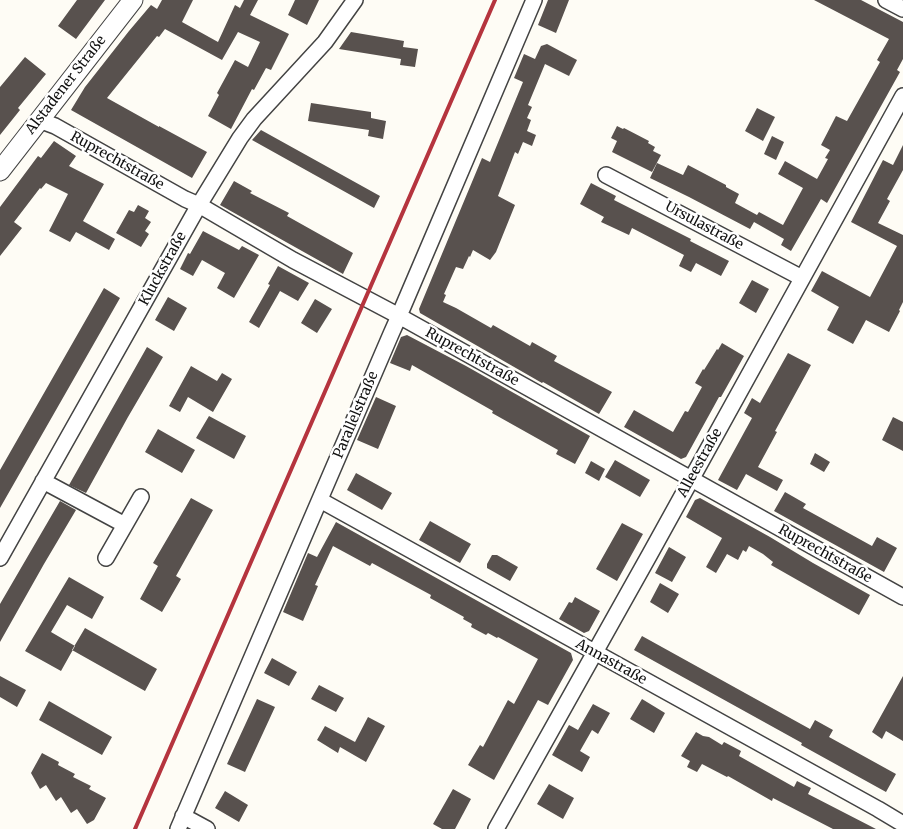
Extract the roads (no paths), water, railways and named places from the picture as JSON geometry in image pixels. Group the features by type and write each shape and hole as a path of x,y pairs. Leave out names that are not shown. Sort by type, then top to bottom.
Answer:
{"street":[{"name":"Alstadener Straße","path":"0,171 133,0"},
{"name":"Kluckstraße","path":"0,558 199,205 240,138 325,42 355,0"},
{"name":"Parallelstraße","path":"181,823 534,0"},
{"path":"886,0 903,8"},
{"name":"Alleestraße","path":"496,829 903,96"},
{"name":"Ruprechtstraße","path":"39,120 55,126 184,199 199,205 309,268 400,316 903,597"},
{"name":"Ursulastraße","path":"606,175 802,278"},
{"path":"43,481 125,526"},
{"path":"106,558 141,497"},
{"name":"Annastraße","path":"320,500 901,823"},
{"path":"181,823 207,829"}],"railway":[{"path":"135,829 495,0"}]}
